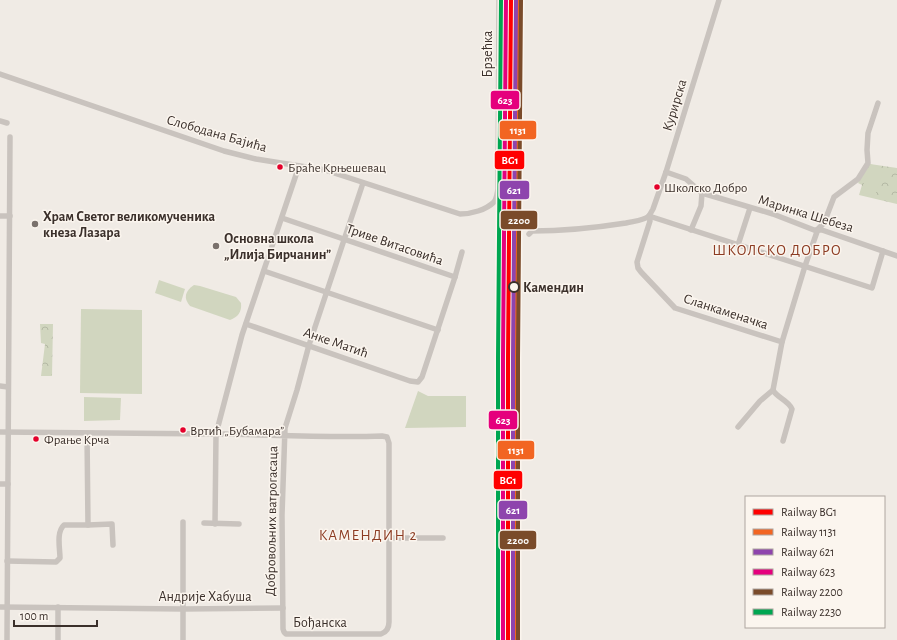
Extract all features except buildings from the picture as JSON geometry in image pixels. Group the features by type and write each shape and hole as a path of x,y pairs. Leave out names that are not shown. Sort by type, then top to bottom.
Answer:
{"street":[{"name":"Брзећка","path":"494,202 497,197 499,180 499,0"},
{"name":"Курирска","path":"649,216 666,172 719,0"},
{"name":"Слободана Бајића","path":"2,74 224,151 256,159 325,170 460,214 472,213 494,202"},
{"path":"738,427 760,401 773,390 782,342 805,266 818,230 824,222 834,197 858,178 868,163 868,136 878,103"},
{"path":"0,121 7,123"},
{"path":"7,640 10,137"},
{"path":"215,524 216,434 246,324 299,166"},
{"name":"Маринка Шебеза","path":"666,172 686,179 702,193 773,214 814,230 822,230 897,256"},
{"name":"Добровољних ватрогасаца","path":"283,608 282,516 285,428 309,345 363,183"},
{"path":"691,230 701,206 702,193"},
{"path":"738,245 750,208"},
{"path":"0,216 10,216"},
{"path":"529,234 532,231 604,227 642,220 649,216 872,288 883,251"},
{"name":"Сланкаменачка","path":"649,216 650,221 637,265 641,272 673,306 782,342"},
{"name":"Триве Витасовића","path":"282,218 455,277"},
{"path":"264,271 438,330 462,252"},
{"name":"Анке Матић","path":"246,324 410,381 418,382 422,377 438,330"},
{"path":"0,386 8,387"},
{"path":"773,390 775,394 788,402 792,409 783,441"},
{"path":"0,432 350,437 382,436 387,438 390,443 389,538 443,538"},
{"path":"87,434 88,525"},
{"path":"0,484 8,484"},
{"path":"183,522 183,640"},
{"path":"204,523 239,524"},
{"path":"7,561 56,562 60,558 60,532 61,527 64,525 112,524 113,545"},
{"name":"Бођанска","path":"283,608 283,629 286,634 385,633 389,626 389,538"},
{"name":"Андрије Хабуша","path":"0,607 183,609 283,608"},
{"path":"58,607 58,640"}],"green space":[{"path":"870,164 897,168 897,204 859,195 862,185 858,183"},
{"path":"870,164 884,169 875,196 861,192"},
{"path":"159,280 185,289 181,302 155,293"},
{"path":"194,285 236,297 241,303 239,314 230,320 190,306 186,300 186,295"},
{"path":"81,309 142,310 142,394 80,393"},
{"path":"40,324 53,324 52,376 41,376 45,344 41,343"},
{"path":"418,391 428,396 466,396 466,427 405,428"},
{"path":"84,397 121,398 120,420 84,421"}],"rail line":[{"name":"2230","path":"498,640 498,358 501,0"},
{"name":"623","path":"503,640 503,358 506,0"},
{"name":"BG1","path":"508,640 508,358 511,0"},
{"name":"621","path":"513,640 513,358 516,0"},
{"name":"1131","path":"516,640 516,362 519,0"},
{"name":"2200","path":"518,640 518,358 521,0"}],"place":[{"name":"Браће Крњешевац","path":"280,167"},
{"name":"Школско Добро","path":"657,187"},
{"name":"Храм Светог великомученика кнеза Лазара","path":"35,224"},
{"name":"Основна школа „Илија Бирчанин”","path":"216,246"},
{"name":"Камендин","path":"514,287"},
{"name":"Вртић „Бубамара”","path":"183,430"},
{"name":"Фрање Крча","path":"36,439"}],"district":[{"name":"ШКОЛСКО ДОБРО","path":"777,250"},
{"name":"КАМЕНДИН 2","path":"368,535"}]}
